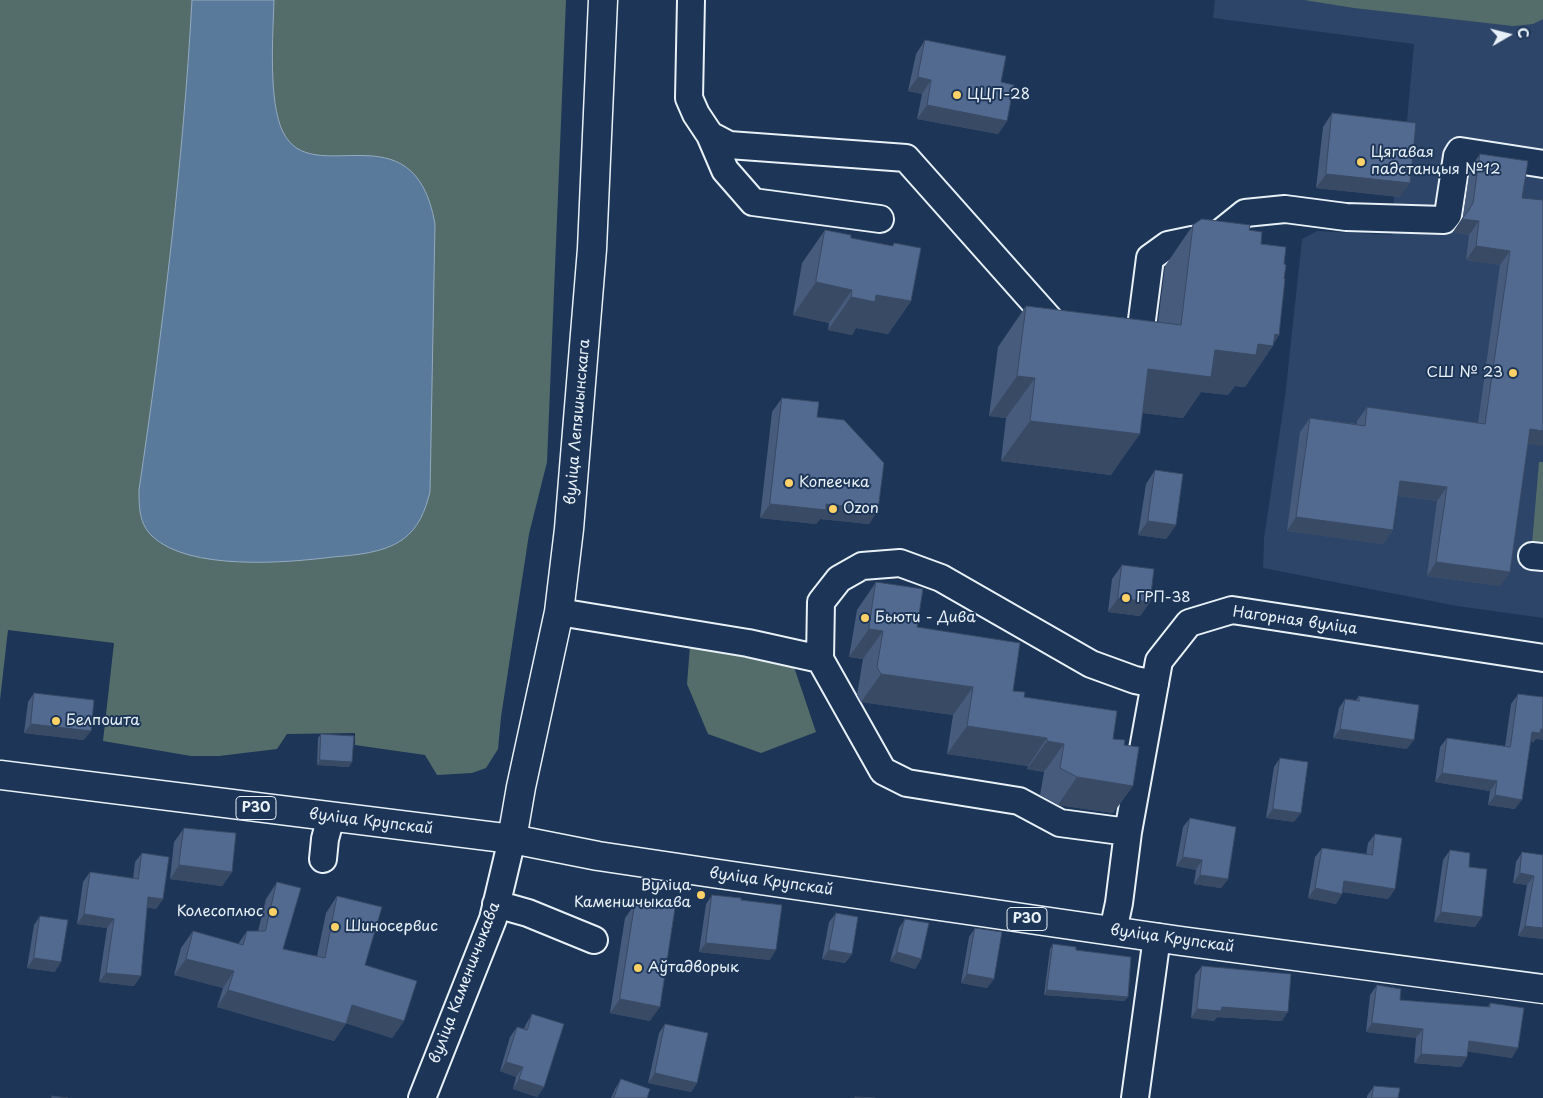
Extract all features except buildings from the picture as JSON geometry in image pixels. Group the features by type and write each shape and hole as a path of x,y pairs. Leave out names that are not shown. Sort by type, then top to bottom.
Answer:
{"main road":[{"name":"вуліца Лепяшынскага","path":"512,839 521,786 559,612 569,529 592,249 603,0"},
{"name":"вуліца Крупскай","path":"0,775 512,839 617,859 1113,931 1543,989"}],"street":[{"path":"691,0 688,98 696,114 710,134 725,170 753,202 880,219"},
{"path":"710,134 729,145 906,158 1059,330 1140,335 1150,258 1168,245 1214,238 1245,214 1285,210 1346,217 1444,220 1448,216 1457,156 1460,151 1543,164"},
{"path":"1128,832 1060,823 1019,801 907,783 883,771 820,659 821,602 839,578 862,566 900,563 941,578 1091,664 1135,680 1155,684"},
{"name":"Нагорная вуліца","path":"1113,931 1119,903 1128,832 1159,661 1189,623 1232,610 1543,658"},
{"path":"559,612 748,643 820,659"},
{"path":"323,859 325,839 331,817"},
{"name":"вуліца Каменшчыкава","path":"422,1098 492,919 512,839"},
{"path":"496,904 528,913 594,940"},
{"path":"1135,1098 1158,937"}],"shaded area":[{"path":"192,0 274,0 273,86 278,119 283,132 297,148 316,155 385,158 406,167 424,188 435,224 430,492 423,512 413,530 402,540 378,551 290,561 238,562 213,560 189,555 168,547 152,536 144,526 139,490 178,184"},
{"path":"1215,0 1543,0 1543,618 1457,606 1263,568 1264,538 1285,397 1302,239 1317,231 1392,235 1394,196 1400,197 1414,44 1213,18"}],"green space":[{"path":"0,0 566,0 547,462 529,534 501,717 498,749 486,768 472,773 437,775 425,755 355,745 355,733 287,734 277,749 219,756 191,756 103,741 114,643 8,630 0,700"},
{"path":"1304,0 1543,0 1543,19 1533,24 1513,26 1354,8"},
{"path":"1539,462 1543,462 1543,546 1532,544"},
{"path":"690,646 793,664 816,732 761,753 708,734 687,684"}],"place":[{"name":"ЦЦП-28","path":"957,95"},
{"name":"Цягавая падстанцыя №12","path":"1361,162"},
{"name":"СШ № 23","path":"1513,373"},
{"name":"Копеечка","path":"789,483"},
{"name":"Ozon","path":"833,509"},
{"name":"ГРП-38","path":"1126,598"},
{"name":"Бьюти - Дива","path":"865,618"},
{"name":"Белпошта","path":"56,721"},
{"name":"Вуліца Каменшчыкава","path":"701,895"},
{"name":"Колесоплюс","path":"273,912"},
{"name":"Шиносервис","path":"335,927"},
{"name":"Аўтадворык","path":"638,968"}]}
